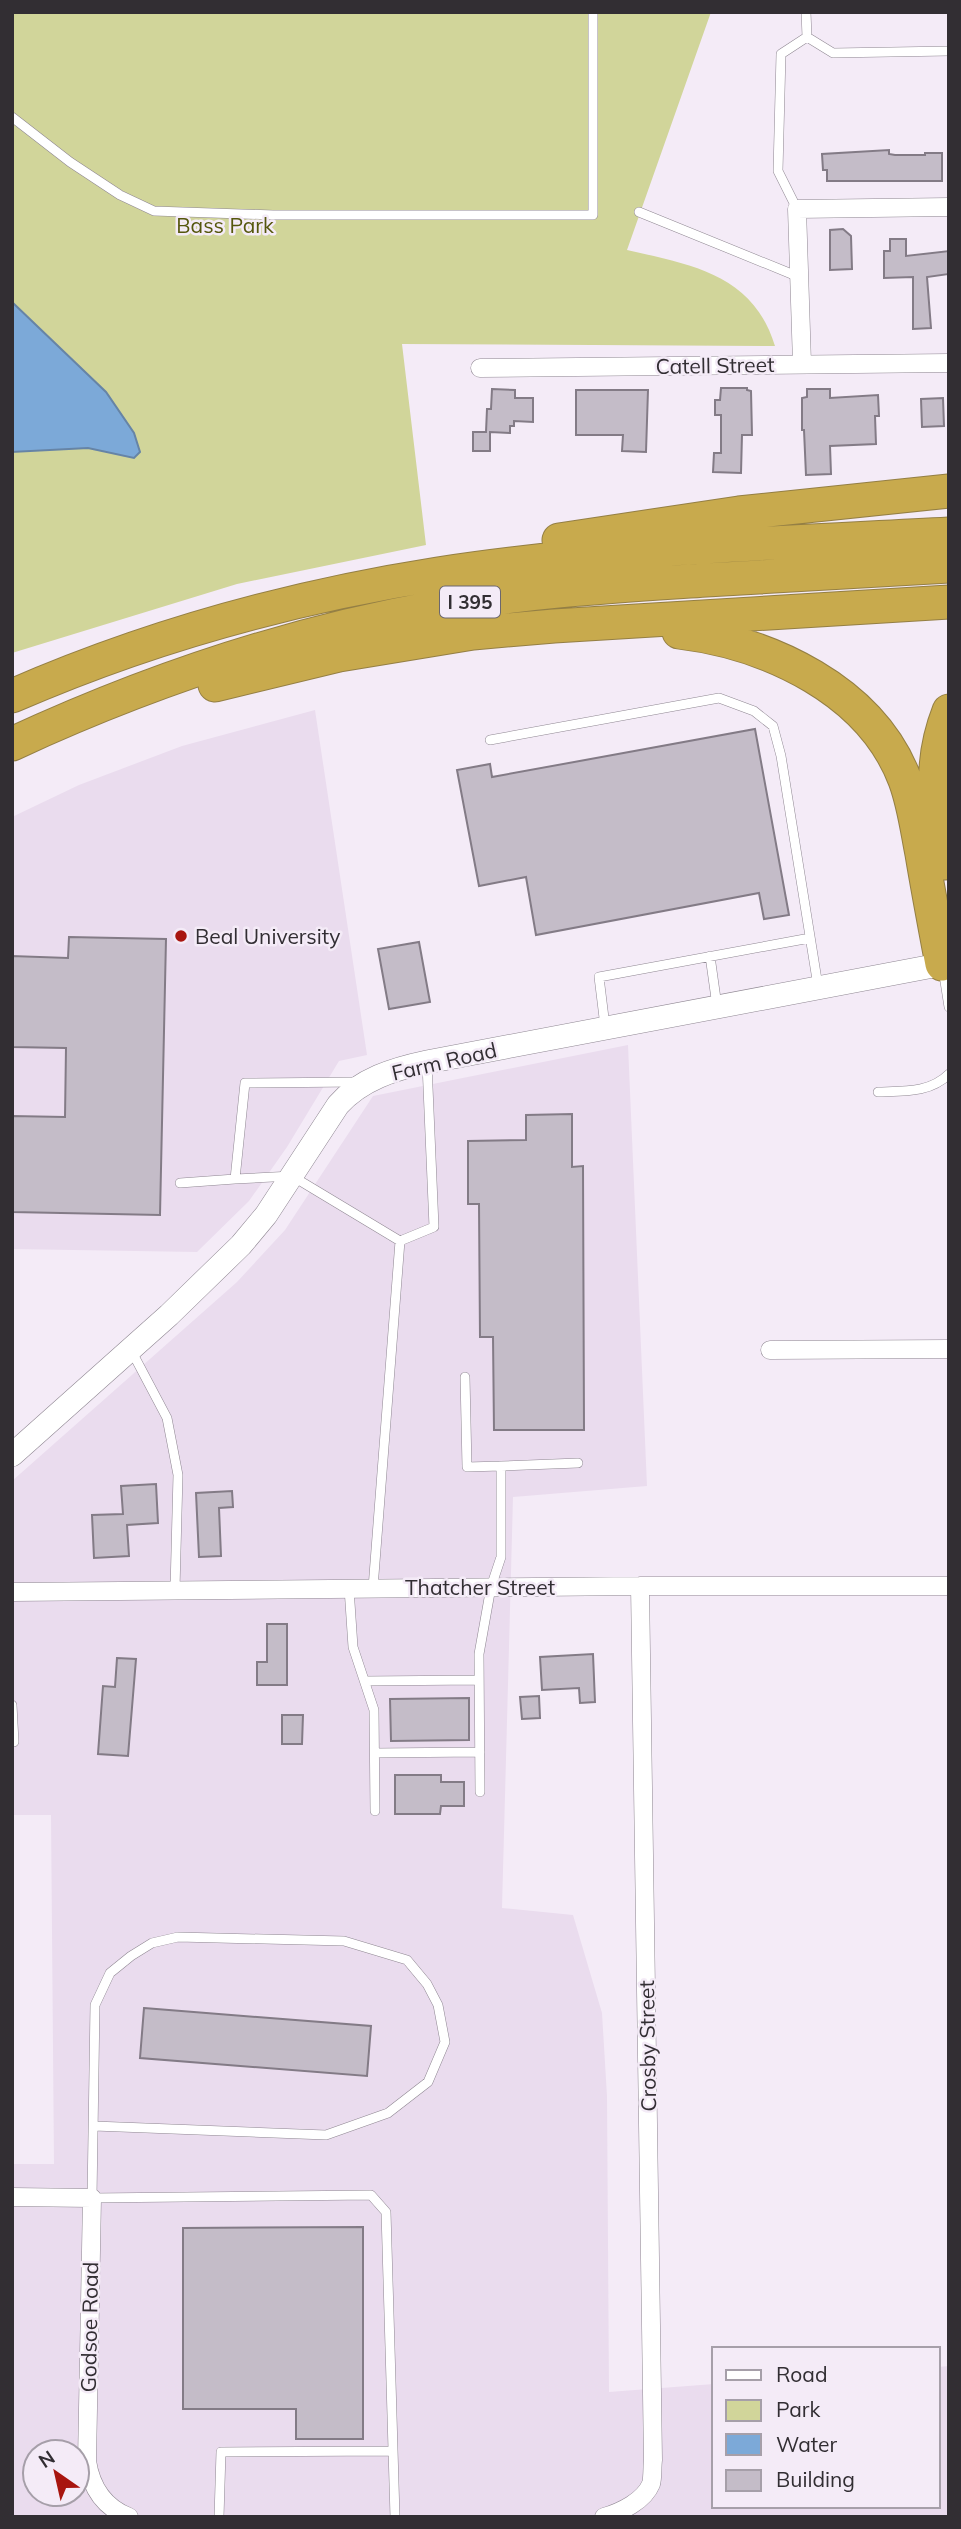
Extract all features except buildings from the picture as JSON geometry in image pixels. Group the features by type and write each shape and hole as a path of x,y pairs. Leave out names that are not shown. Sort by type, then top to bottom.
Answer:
{"highway":[{"path":"262,611 385,575 590,534 765,510 949,491"},
{"name":"I 395","path":"12,696 125,652 262,611 403,580 510,564 740,545 949,534"},
{"name":"I 395","path":"12,746 101,704 201,668 326,631 439,607 576,589 949,566"},
{"path":"12,746 143,705 295,665 432,639 554,626 949,602"},
{"path":"554,626 663,630 734,642 790,664 851,705 881,737 906,781 947,958"},
{"path":"949,711 936,755 936,796 949,888"},
{"path":"936,796 949,832"}],"street":[{"path":"802,363 797,209 949,207"},
{"name":"Catell Street","path":"480,369 949,363"},
{"name":"Farm Road","path":"12,1455 131,1350 242,1245 266,1215 338,1105 345,1096 366,1082 391,1071 427,1062 818,988 947,958"},
{"path":"770,1350 949,1349"},
{"name":"Crosby Street","path":"604,2517 617,2513 636,2501 650,2484 653,2460 640,1586"},
{"name":"Thatcher Street","path":"12,1591 949,1586"},
{"path":"12,2197 92,2198"},
{"name":"Godsoe Road","path":"92,2198 87,2461 90,2482 103,2500 118,2513 129,2517"}],"lane":[{"path":"12,117 70,162 120,195 154,211 273,215 593,215 593,12"},
{"path":"806,12 807,37"},
{"path":"807,37 833,53 949,51"},
{"path":"797,209 778,171 781,54 807,37"},
{"path":"639,212 799,277"},
{"path":"490,740 719,698 754,711 773,726 781,757 818,988"},
{"path":"606,1028 598,977 810,938"},
{"path":"710,956 717,1007"},
{"path":"947,958 949,1007"},
{"path":"400,1241 434,1227 427,1062"},
{"path":"878,1092 927,1088 940,1083 949,1074"},
{"path":"235,1179 245,1083 366,1082"},
{"path":"180,1182 292,1176 400,1241"},
{"path":"373,1588 400,1241"},
{"path":"131,1350 167,1418 178,1475 175,1589"},
{"path":"465,1377 467,1467 578,1463"},
{"path":"480,1792 480,1642 500,1557 501,1466"},
{"path":"349,1588 353,1647 374,1710 375,1811"},
{"path":"365,1681 479,1681"},
{"path":"12,1705 14,1742"},
{"path":"375,1753 480,1752"},
{"path":"94,2126 326,2135 388,2113 429,2082 445,2042 438,2005 427,1984 407,1960 344,1941 178,1937 152,1943 110,1973 95,2005 92,2198 371,2195 386,2212 395,2517"},
{"path":"219,2517 221,2452 393,2451"}],"shaded area":[{"name":"Beal University","path":"315,710 367,1055 339,1061 287,1147 249,1201 197,1252 12,1249 12,817 79,785 182,746"},
{"path":"628,1045 647,1486 513,1497 502,1908 573,1915 602,2013 607,2096 609,2392 712,2384 712,2508 940,2508 940,2367 949,2366 949,2517 12,2517 12,2164 54,2164 51,1815 12,1815 12,1481 237,1282 285,1230 373,1096"}],"green space":[{"name":"Bass Park","path":"12,12 711,12 627,250 697,268 736,288 752,303 765,322 775,346 402,344 426,545 237,584 12,653"}],"water":[{"path":"12,302 106,392 134,433 140,452 134,458 88,448 12,452"}],"place":[{"name":"Beal University","path":"181,936"}]}
